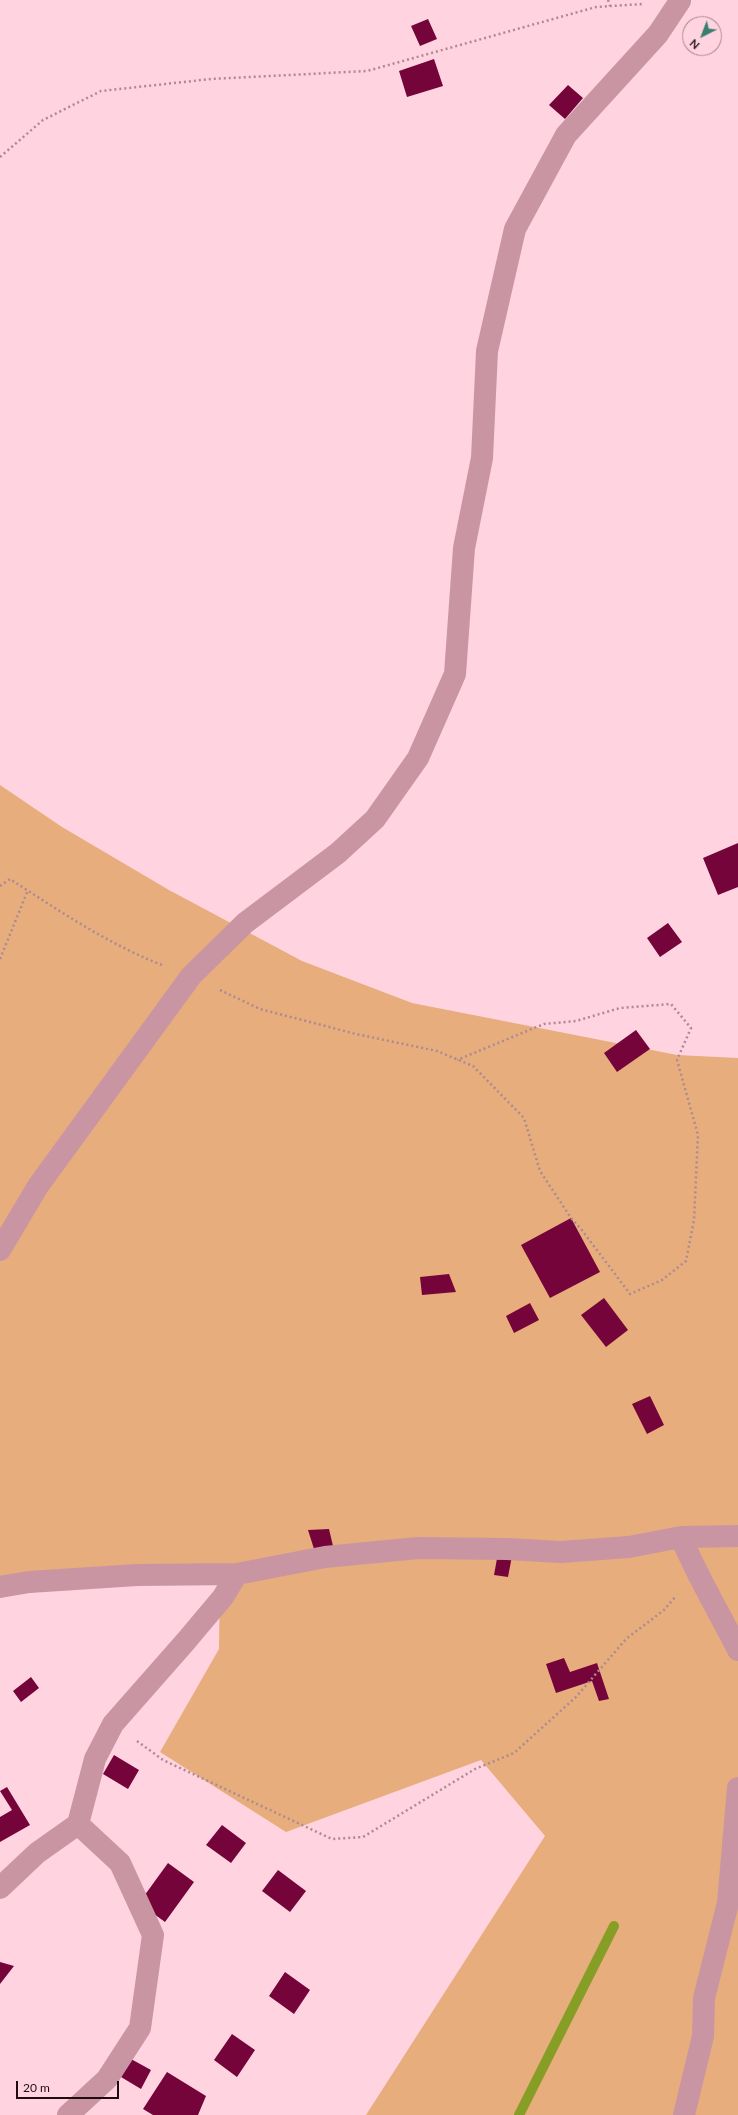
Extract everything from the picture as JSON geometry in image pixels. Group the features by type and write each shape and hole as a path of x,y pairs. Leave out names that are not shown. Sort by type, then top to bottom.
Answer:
{"street":[{"path":"0,1250 38,1186 139,1050 191,976 245,924 338,853 374,819 418,758 455,674 464,548 482,458 487,351 515,229 566,135 658,34 680,1"},
{"path":"0,1587 28,1582 137,1575 237,1574 325,1557 418,1548 507,1549 561,1552 629,1547 681,1537 738,1536"},
{"path":"681,1537 696,1573 714,1602 738,1650"},
{"path":"0,1888 38,1853 78,1824 95,1759 113,1724 186,1642 223,1596 237,1574"},
{"path":"684,2115 703,2036 704,1998 728,1904 738,1788"},
{"path":"68,2115 107,2079 140,2028 153,1935 120,1863 78,1824"}],"path":[{"path":"608,0 610,6"},
{"path":"0,157 44,120 101,91 211,79 367,71 596,7 680,1"},
{"path":"0,959 28,890"},
{"path":"671,1004 692,1028 677,1060 698,1135 694,1220 686,1261 662,1280 630,1294 571,1218 540,1171 524,1118 473,1066 457,1060 544,1024 576,1021 620,1008 671,1004"},
{"path":"113,1724 163,1760 325,1835 332,1838 363,1837 475,1769 514,1753 576,1697 626,1639 664,1610 696,1573"}],"shaded area":[{"path":"0,785 62,827 169,890 302,961 412,1003 677,1055 738,1058 738,2115 366,2115 545,1836 481,1760 286,1832 160,1752 219,1649 220,1572 0,1596"}],"building":[{"path":"428,19 437,39 420,46 411,26"},
{"path":"434,59 443,86 407,97 399,71"},
{"path":"568,85 583,98 565,119 549,105"},
{"path":"738,843 738,887 718,895 703,858"},
{"path":"668,923 682,942 660,957 647,938"},
{"path":"636,1030 650,1049 617,1072 604,1053"},
{"path":"571,1218 600,1272 550,1298 521,1245"},
{"path":"449,1274 456,1292 422,1295 420,1277"},
{"path":"604,1298 628,1330 606,1347 581,1315"},
{"path":"530,1303 539,1320 514,1333 506,1316"},
{"path":"650,1396 664,1425 647,1434 632,1404"},
{"path":"329,1529 333,1546 315,1552 308,1530"},
{"path":"498,1553 512,1556 508,1577 494,1575"},
{"path":"564,1658 570,1672 597,1663 609,1699 599,1701 592,1681 556,1693 546,1664"},
{"path":"31,1677 39,1688 21,1702 13,1691"},
{"path":"114,1755 139,1770 128,1789 103,1774"},
{"path":"7,1787 30,1825 0,1842 0,1817 12,1810 0,1791"},
{"path":"222,1825 246,1843 231,1863 206,1845"},
{"path":"168,1863 194,1882 165,1922 139,1903"},
{"path":"278,1870 306,1891 290,1912 262,1891"},
{"path":"0,1962 14,1966 0,1984"},
{"path":"285,1972 310,1990 294,2014 269,1996"},
{"path":"232,2034 255,2050 237,2077 214,2060"},
{"path":"131,2059 151,2070 141,2089 121,2077"},
{"path":"167,2072 206,2096 198,2115 153,2115 143,2109"}],"waterway":[{"path":"519,2115 614,1926"}]}
